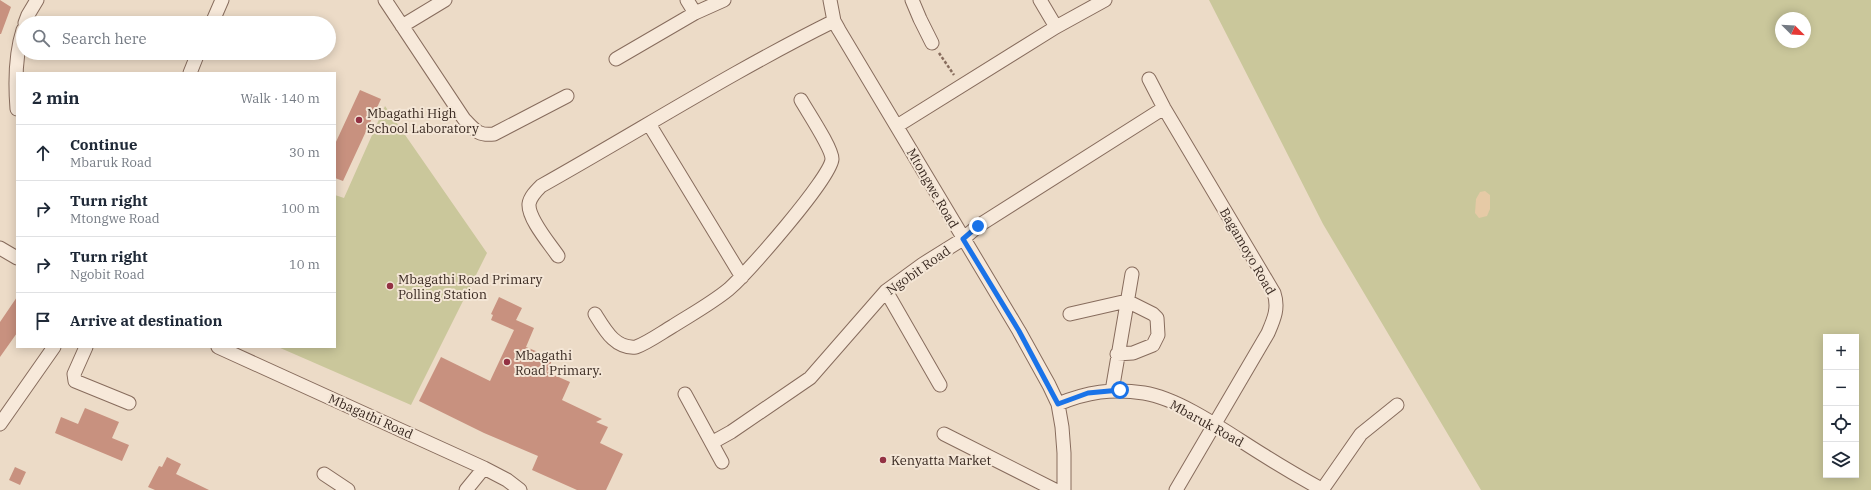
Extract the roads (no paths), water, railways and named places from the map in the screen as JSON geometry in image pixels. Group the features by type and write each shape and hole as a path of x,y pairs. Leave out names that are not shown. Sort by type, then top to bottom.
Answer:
{"street":[{"path":"28,16 37,0"},
{"path":"215,16 222,0"},
{"path":"386,0 464,119 477,132 485,135 494,134 567,96"},
{"path":"402,26 445,0"},
{"path":"687,0 695,13"},
{"path":"616,59 695,13 724,0"},
{"name":"Mtongwe Road","path":"830,0 834,21 1019,331 1058,404 1064,453 1064,490"},
{"path":"912,0 932,43"},
{"path":"1040,0 1056,27"},
{"path":"897,126 1056,27 1105,0"},
{"path":"558,256 530,215 529,204 533,195 541,186 728,77 834,21"},
{"path":"17,72 18,60"},
{"path":"190,72 195,60"},
{"name":"Bagamoyo Road","path":"1149,79 1164,108 1274,293 1277,301 1276,315 1268,333 1176,490"},
{"path":"595,314 612,338 624,347 636,347 704,307 742,278 800,209 822,181 830,168 832,158 827,146 801,100"},
{"name":"Ngobit Road","path":"712,442 737,428 810,378 886,291 923,264 963,239 978,226 1164,108"},
{"path":"649,124 742,278"},
{"path":"0,248 16,257"},
{"path":"1112,391 1117,354 1132,274"},
{"path":"886,291 940,384"},
{"path":"1070,314 1127,301 1153,314 1158,324 1158,335 1153,345 1133,353 1117,354"},
{"path":"0,424 53,348"},
{"path":"86,348 74,374 75,381 129,403"},
{"name":"Mbagathi Road","path":"220,348 484,468 507,480 520,490"},
{"name":"Mbaruk Road","path":"1058,404 1088,393 1112,391 1145,393 1157,396 1215,424 1322,490"},
{"path":"684,394 722,462"},
{"path":"1322,490 1361,434 1397,404"},
{"path":"944,434 1055,490"},
{"path":"466,490 484,468"},
{"path":"324,474 348,490"}],"place":[{"name":"Mbagathi High School Laboratory","path":"359,120"},
{"name":"Mbagathi Road Primary Polling Station","path":"390,286"},
{"name":"Mbagathi Road Primary.","path":"507,362"},
{"name":"Kenyatta Market","path":"883,460"}]}
